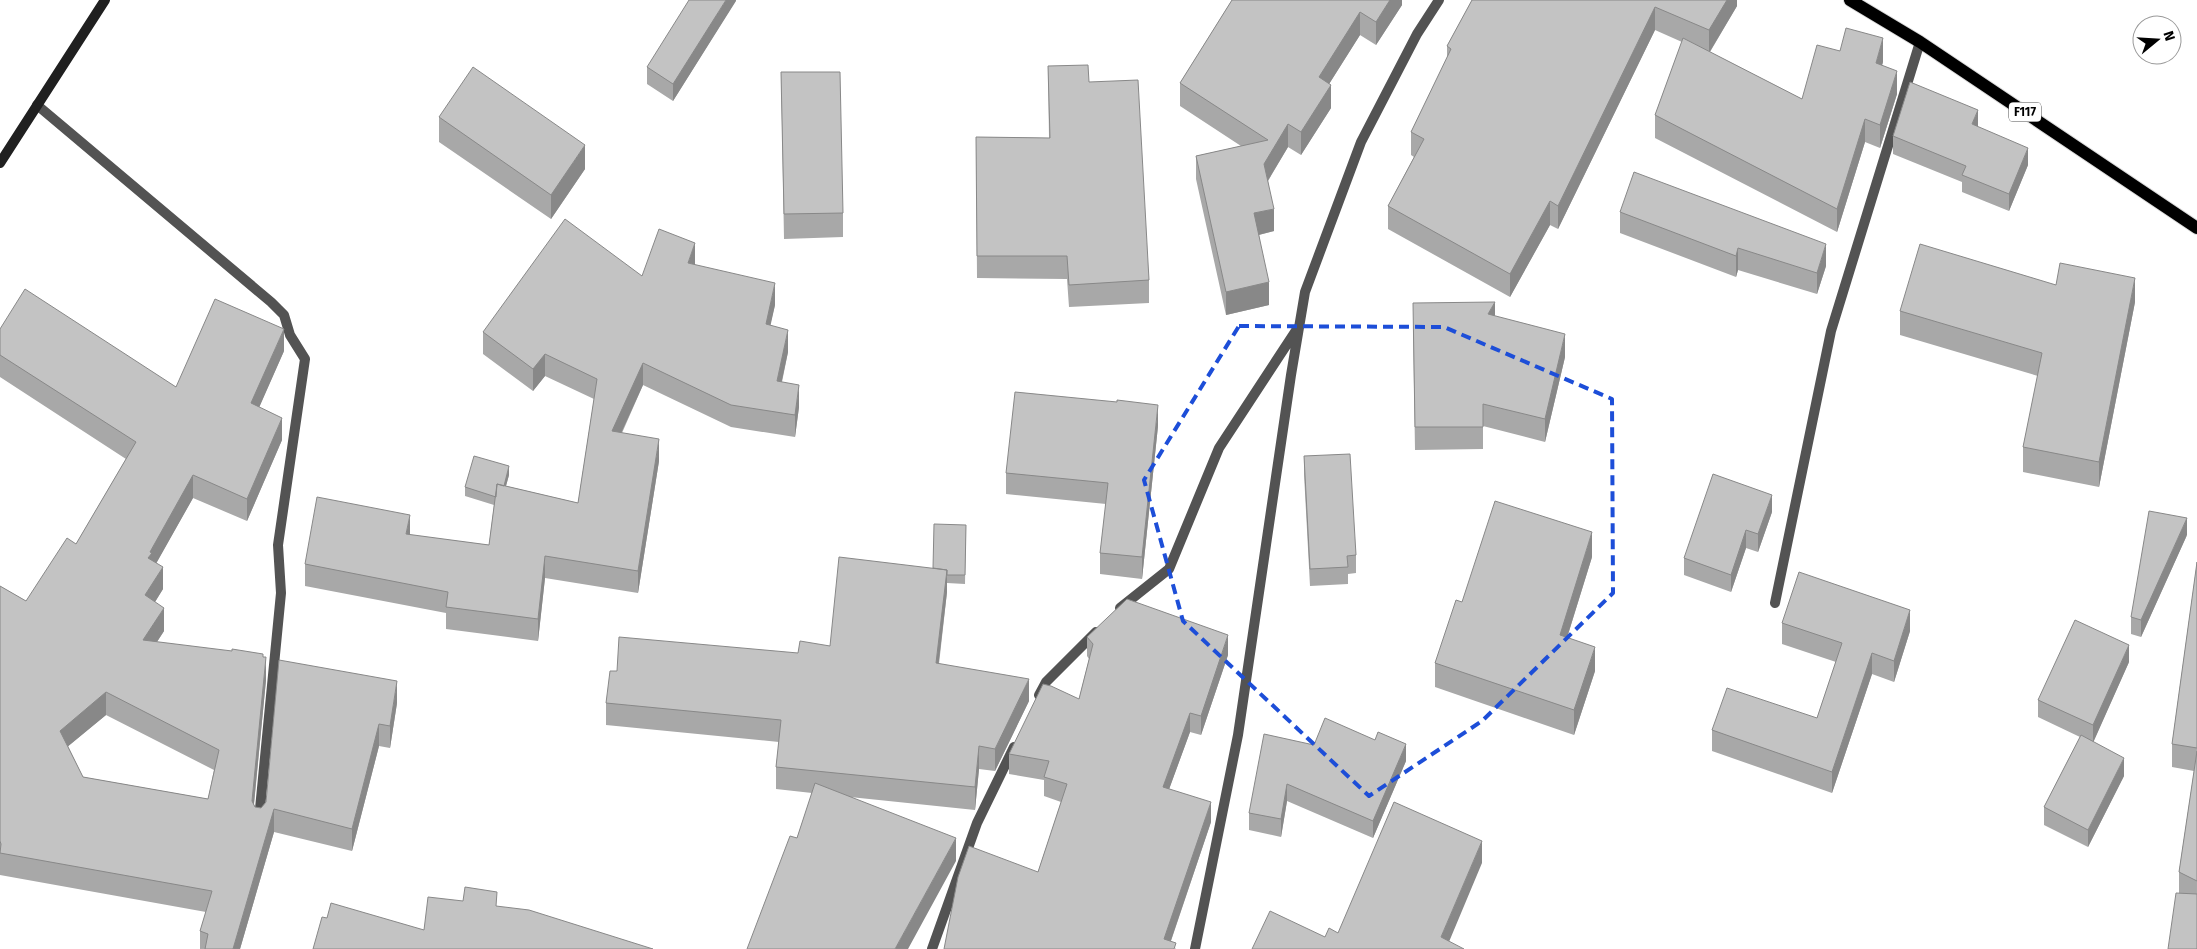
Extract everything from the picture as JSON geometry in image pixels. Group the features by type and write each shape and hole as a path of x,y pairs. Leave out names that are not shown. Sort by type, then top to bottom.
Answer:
{"main road":[{"path":"0,163 104,0"},
{"name":"F117","path":"1850,0 1920,42 2197,228"}],"street":[{"path":"1195,949 1238,735 1305,292 1361,142 1417,34 1439,0"},
{"path":"1775,603 1832,331 1920,42"},
{"path":"37,105 271,302 284,316 290,336 305,359 278,545 281,593 259,824"},
{"path":"1033,708 1046,682 1108,620 1169,569 1219,448 1299,326"},
{"path":"932,949 977,823 1020,734"}],"highlighted area":[{"path":"1239,326 1444,327 1612,399 1613,593 1482,721 1369,796 1183,621 1144,480"}],"building":[{"path":"689,0 726,0 673,84 647,67"},
{"path":"1232,0 1390,0 1376,22 1360,12 1319,77 1331,85 1301,132 1288,124 1264,164 1274,209 1254,213 1269,282 1226,292 1196,156 1268,140 1180,83"},
{"path":"1472,0 1727,0 1709,30 1655,7 1558,206 1550,201 1510,274 1388,206 1424,139 1411,132 1451,49 1447,46"},
{"path":"1846,28 1883,38 1876,63 1897,71 1880,125 1865,119 1837,209 1655,115 1683,38 1802,99 1817,45 1840,51"},
{"path":"1088,65 1089,82 1138,80 1149,280 1069,285 1067,256 977,256 976,137 1050,138 1048,66"},
{"path":"473,67 585,145 551,195 439,117"},
{"path":"781,72 840,72 843,213 784,214"},
{"path":"1910,82 1978,110 1972,124 2028,148 2009,194 1962,175 1966,166 1893,136"},
{"path":"1634,172 1826,244 1817,273 1738,248 1736,256 1620,212"},
{"path":"565,219 642,276 659,229 695,243 688,263 775,283 766,324 788,330 777,381 799,385 795,415 731,405 643,363 612,431 659,439 638,571 545,556 538,619 446,607 448,592 305,564 317,497 410,515 406,534 489,545 497,484 578,503 597,379 545,354 533,369 483,332"},
{"path":"1920,244 2056,285 2060,263 2135,278 2099,462 2023,447 2042,353 1900,311"},
{"path":"25,289 176,387 215,299 284,329 251,403 282,418 247,499 193,475 148,558 163,567 145,595 164,608 143,640 232,651 232,649 263,654 263,657 266,657 252,801 255,807 261,808 266,802 279,660 397,681 390,726 379,724 352,829 274,809 233,949 205,949 208,934 200,931 212,891 0,853 0,586 26,601 67,538 76,544 136,442 0,355 0,329","holes":["106,692 219,750 208,799 83,777 60,731"]},
{"path":"1495,302 1488,314 1565,334 1545,419 1483,404 1483,427 1415,427 1413,303"},
{"path":"1015,392 1158,405 1142,557 1100,553 1108,483 1006,473"},
{"path":"1350,454 1356,555 1347,556 1348,567 1310,569 1304,456"},
{"path":"474,456 509,466 504,486 497,484 496,497 465,487"},
{"path":"1713,474 1772,495 1758,534 1746,530 1731,575 1684,558"},
{"path":"1495,501 1592,532 1560,635 1595,647 1574,710 1435,663 1456,600 1462,602"},
{"path":"2149,511 2187,518 2141,620 2131,617"},
{"path":"934,524 966,525 965,575 947,575 947,570 933,568"},
{"path":"839,557 947,570 936,663 1029,679 995,749 979,746 975,787 776,767 781,720 606,703 610,671 617,671 619,637 798,653 800,641 830,646"},
{"path":"2197,562 2197,748 2172,744"},
{"path":"1799,572 1910,610 1894,661 1872,653 1832,772 1712,730 1727,688 1817,718 1842,643 1782,623"},
{"path":"1127,599 1228,635 1201,716 1190,713 1163,787 1211,802 1164,939 1176,943 1174,949 944,949 958,877 969,846 1038,872 1067,784 1044,777 1049,761 1009,754 1043,684 1079,699 1093,644 1087,637"},
{"path":"2075,620 2129,645 2093,725 2038,700"},
{"path":"1325,718 1375,740 1378,732 1406,744 1373,821 1287,784 1281,819 1249,813 1264,734 1314,745"},
{"path":"2081,735 2124,758 2088,830 2044,807"},
{"path":"2197,751 2197,881 2179,872"},
{"path":"815,783 956,838 895,949 747,949 790,836 797,838"},
{"path":"1394,802 1482,841 1441,937 1464,949 1252,949 1270,911 1325,937 1329,928 1338,933"},
{"path":"465,887 497,892 496,906 529,910 653,949 313,949 322,917 327,918 331,903 424,930 428,897 463,901"},
{"path":"2176,893 2197,894 2197,949 2168,949"}]}
